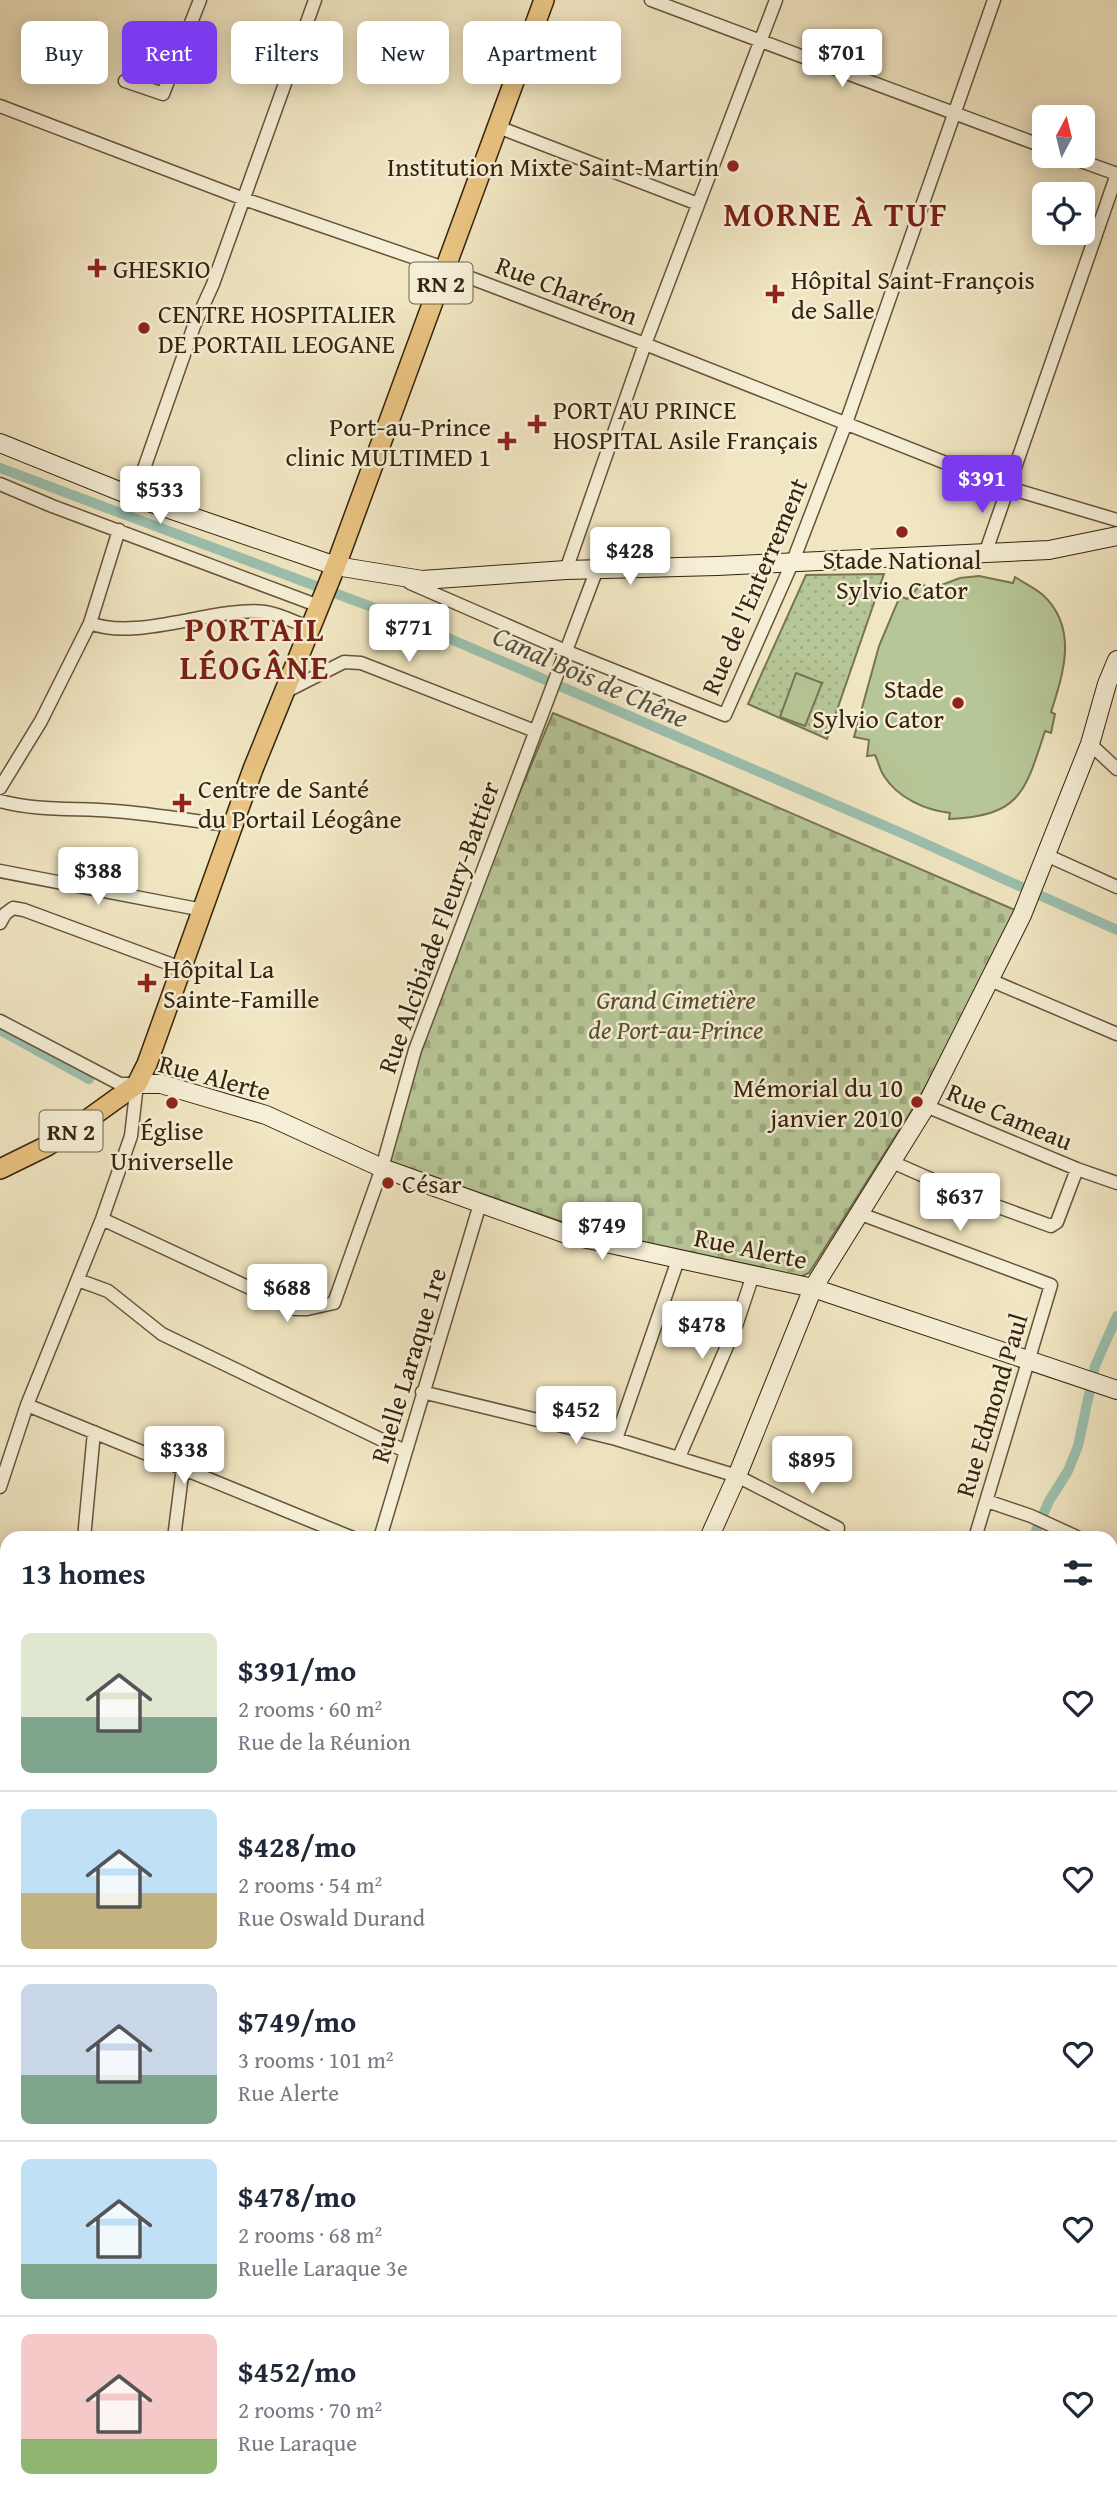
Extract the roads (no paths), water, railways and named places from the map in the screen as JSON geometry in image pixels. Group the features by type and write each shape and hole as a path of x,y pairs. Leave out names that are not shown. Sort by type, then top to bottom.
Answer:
{"main road":[{"name":"RN 2","path":"0,1169 47,1146 137,1084 155,1045 233,826 334,570 544,0"}],"street":[{"path":"192,21 200,0"},
{"path":"134,497 194,326 244,198 315,0"},
{"path":"651,0 1032,142"},
{"path":"566,570 645,344 776,0"},
{"name":"Rue de l'Enterrement","path":"568,652 725,715 793,561 846,423 994,0"},
{"path":"134,84 163,94 167,84"},
{"name":"Rue Charéron","path":"0,106 244,198 447,269 1009,488 1117,520"},
{"path":"498,127 698,204"},
{"path":"985,554 1117,174 1096,166"},
{"path":"0,443 134,497 334,570 422,580 566,570 1049,550 1117,536"},
{"path":"0,484 52,506 320,605"},
{"path":"0,788 41,721 90,623 119,530"},
{"name":"Rue Alcibiade Fleury-Battier","path":"102,1219 295,1309 334,1303 382,1168 415,1050 535,731 568,652 597,569"},
{"path":"389,575 568,652"},
{"path":"90,623 101,628 126,627 247,612 268,612 311,628"},
{"path":"712,1531 813,1287 926,1105 1021,915 1112,687 1117,660"},
{"path":"285,692 344,662 361,663 535,731"},
{"path":"1090,744 1117,769"},
{"path":"0,801 23,807 114,811 233,826"},
{"path":"1046,855 1117,887"},
{"path":"0,871 203,910"},
{"path":"0,923 5,914 13,908 24,910 181,968"},
{"path":"990,980 1117,1034"},
{"path":"0,1021 120,1084 137,1084 131,1136 102,1219 27,1405 0,1487"},
{"name":"Rue Alerte","path":"137,1084 161,1084 266,1115 382,1168 569,1234 678,1260 813,1287 1117,1390"},
{"name":"Rue Cameau","path":"926,1105 1077,1169 1117,1183"},
{"path":"892,1162 974,1198 1051,1226 1057,1222 1077,1169"},
{"name":"Ruelle Laraque 1re","path":"382,1531 480,1204"},
{"name":"Rue Edmond Paul","path":"858,1213 1051,1285 977,1531"},
{"path":"616,1438 678,1260"},
{"path":"679,1457 737,1322 753,1275"},
{"path":"78,1280 108,1292 162,1334 405,1451"},
{"path":"422,1392 616,1438 737,1476 838,1528 837,1531"},
{"path":"27,1405 334,1531"},
{"path":"85,1531 94,1432"},
{"path":"175,1531 183,1467"},
{"path":"987,1501 1062,1531"}],"waterway":[{"name":"Canal Bois de Chêne","path":"0,468 404,619 906,835 1117,930"},
{"path":"0,1030 89,1079"},
{"path":"1036,1531 1049,1501 1068,1471 1078,1446 1095,1366 1117,1316"}],"place":[{"name":"Institution Mixte Saint-Martin","path":"733,166"},
{"name":"GHESKIO","path":"97,268"},
{"name":"Hôpital Saint-François de Salle","path":"775,294"},
{"name":"CENTRE HOSPITALIER DE PORTAIL LEOGANE","path":"144,328"},
{"name":"PORT AU PRINCE HOSPITAL Asile Français","path":"537,424"},
{"name":"Port-au-Prince clinic MULTIMED 1","path":"507,441"},
{"name":"Stade National Sylvio Cator","path":"902,532"},
{"name":"Stade Sylvio Cator","path":"958,703"},
{"name":"Centre de Santé du Portail Léogâne","path":"182,803"},
{"name":"Hôpital La Sainte-Famille","path":"147,983"},
{"name":"Mémorial du 10 janvier 2010","path":"917,1102"},
{"name":"Église Universelle","path":"172,1103"},
{"name":"César","path":"388,1183"}],"district":[{"name":"MORNE À TUF","path":"836,214"},
{"name":"PORTAIL LÉOGÂNE","path":"255,648"}],"park label":[{"name":"Grand Cimetière de Port-au-Prince","path":"676,1014"}]}
